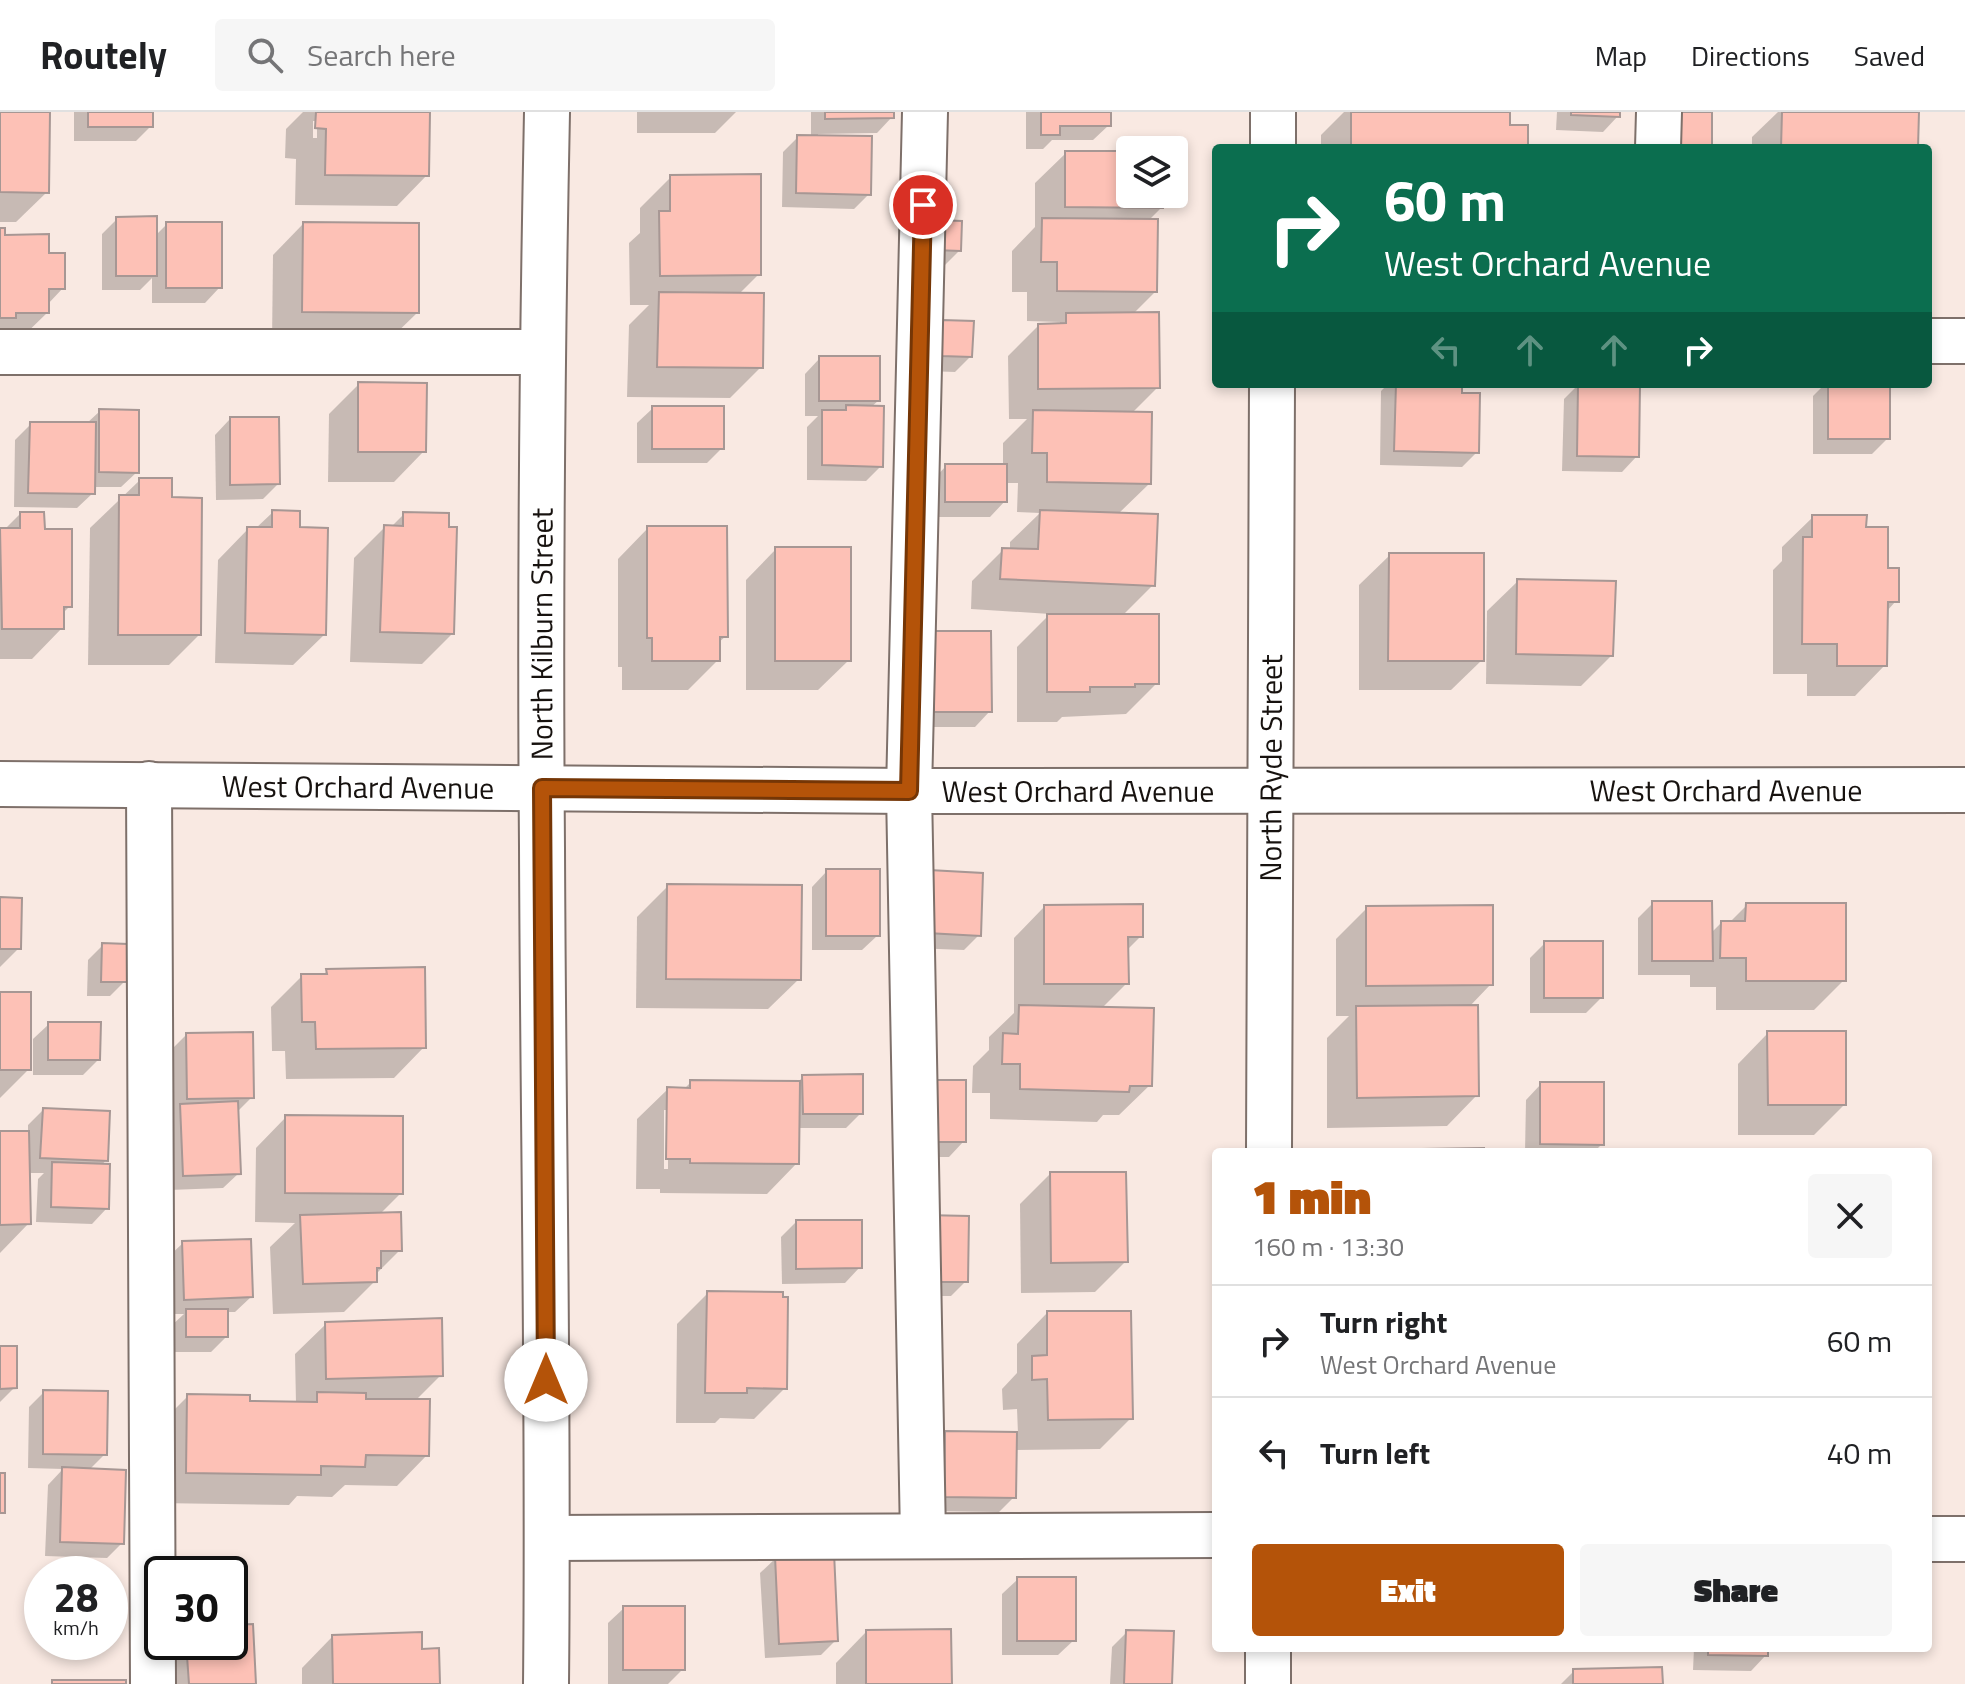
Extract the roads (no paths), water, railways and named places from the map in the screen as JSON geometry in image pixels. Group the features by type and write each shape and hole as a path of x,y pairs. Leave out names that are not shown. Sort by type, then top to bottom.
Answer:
{"street":[{"name":"North Kilburn Street","path":"546,1684 548,1538 542,352 547,112"},
{"path":"923,1536 909,791 925,112"},
{"path":"1273,112 1273,144"},
{"path":"1658,144 1659,112"},
{"path":"1932,341 1965,341"},
{"path":"0,352 542,352"},
{"name":"North Ryde Street","path":"1269,1148 1272,388"},
{"name":"West Orchard Avenue","path":"0,784 909,791 1965,790"},
{"path":"149,784 153,1684"},
{"path":"548,1538 1212,1535"},
{"path":"1932,1539 1965,1539"},
{"path":"1268,1652 1268,1684"}]}
